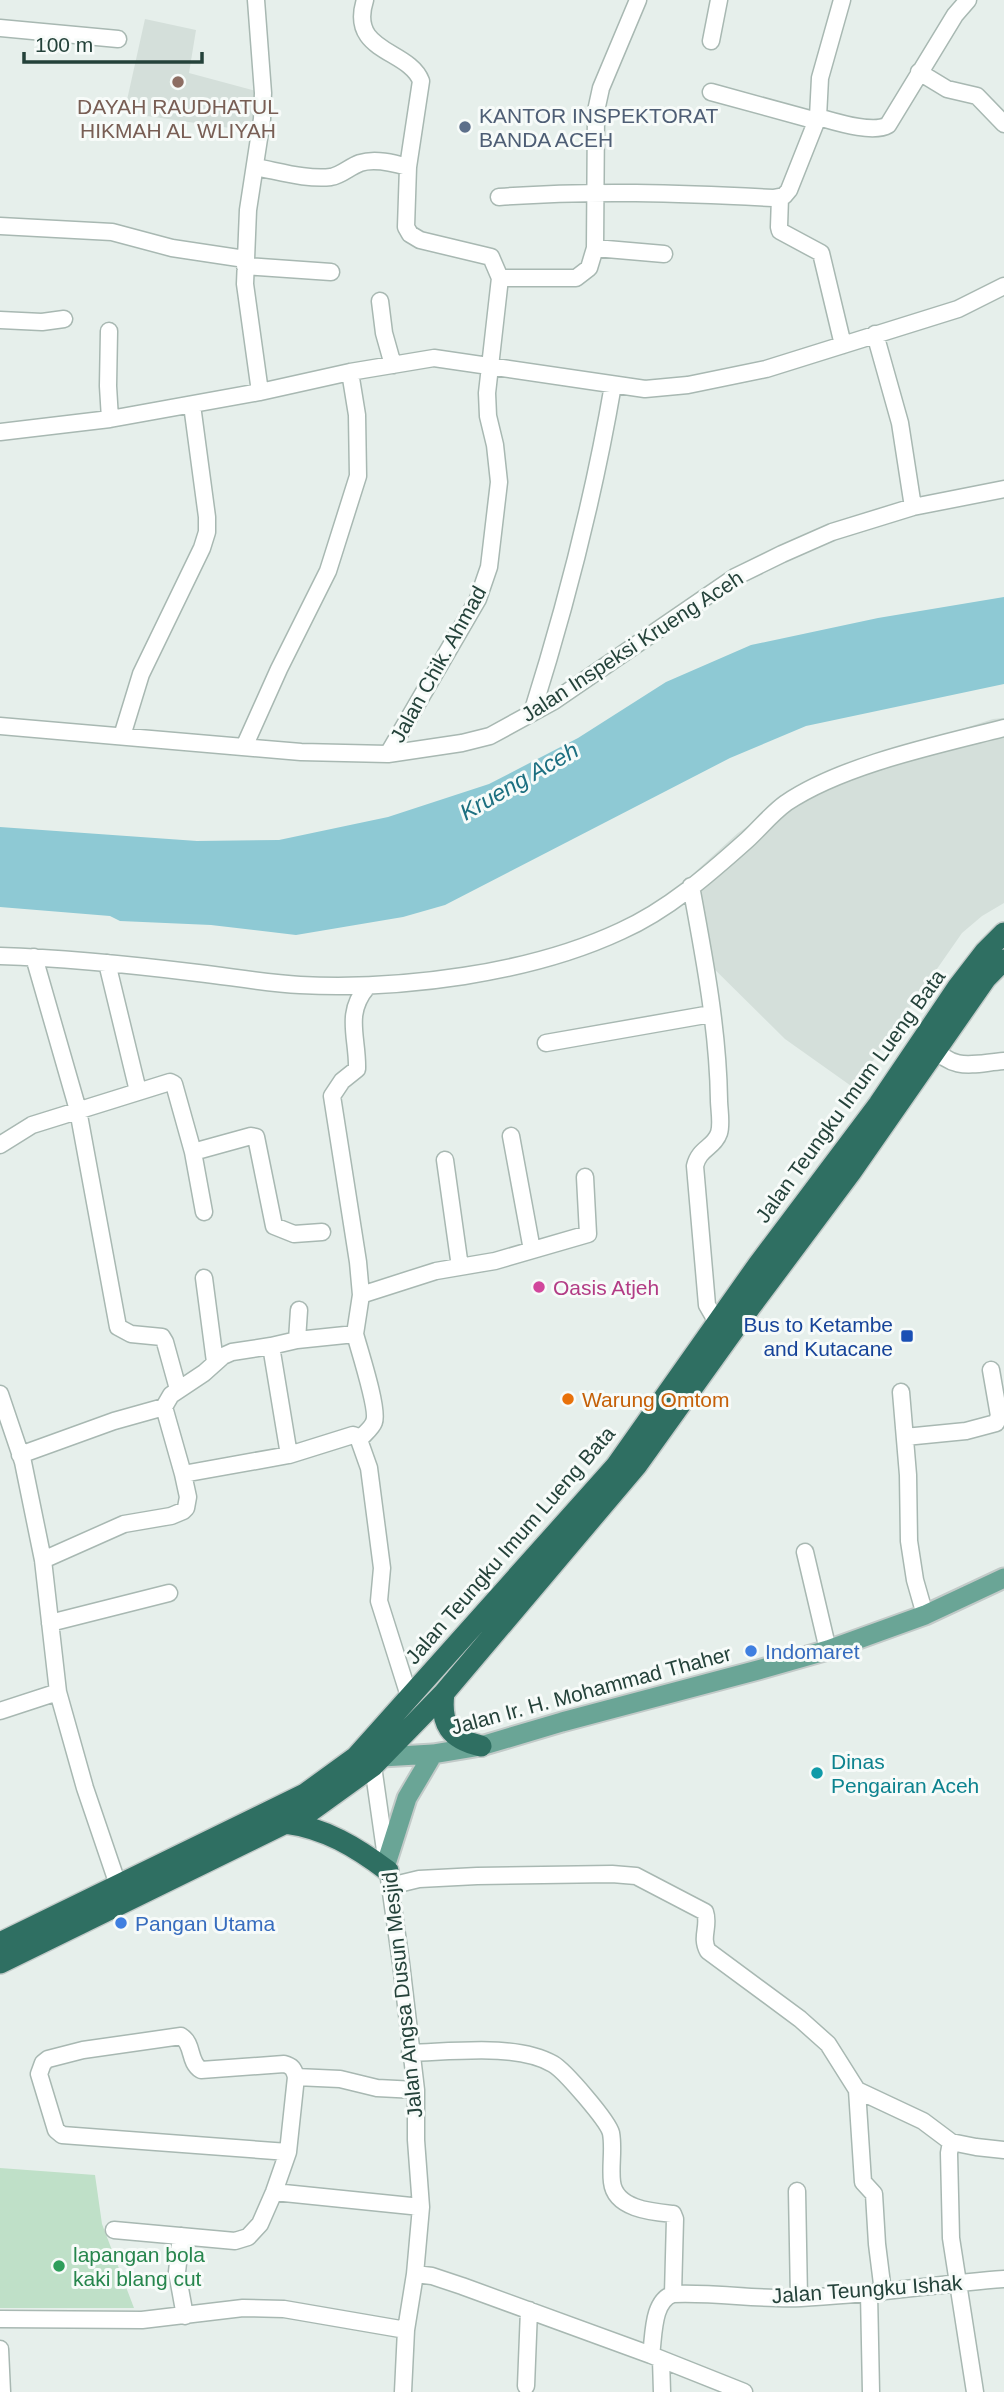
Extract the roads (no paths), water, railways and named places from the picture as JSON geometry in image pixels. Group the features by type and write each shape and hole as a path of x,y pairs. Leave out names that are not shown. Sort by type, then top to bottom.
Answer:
{"highway":[{"name":"Jalan Teungku Imum Lueng Bata","path":"0,1963 118,1885 305,1794 356,1757 410,1696 591,1506 637,1465 930,1045 975,963 1004,933"},
{"name":"Jalan Teungku Imum Lueng Bata","path":"0,1943 70,1918 312,1810 377,1761 444,1693 591,1506 616,1466 758,1265 878,1104 1004,960"},
{"path":"444,1693 444,1721 456,1735 468,1743 481,1746"},
{"path":"285,1823 309,1826 335,1837 365,1853 388,1872"}],"main road":[{"name":"Jalan Ir. H. Mohammad Thaher","path":"377,1761 481,1746 828,1650 925,1615 1004,1578"},
{"path":"388,1872 407,1798 433,1754"}],"street":[{"path":"256,0 263,93 248,210 245,284 260,392"},
{"path":"365,0 362,15 372,42 414,69 421,81 408,167 405,227 410,234 433,244 491,257 500,278 576,278 589,268 596,248 595,130 601,88 638,0"},
{"path":"711,41 719,0"},
{"path":"499,197 557,192 654,192 780,197 789,190 818,119 820,79 842,0"},
{"path":"711,92 818,119 873,129 884,128 892,121 919,72 955,15 968,0"},
{"path":"0,28 118,39"},
{"path":"919,72 947,89 977,96 1004,124"},
{"path":"255,167 324,177 338,176 361,162 369,161 408,167"},
{"path":"780,197 780,231 821,253 843,345"},
{"path":"0,226 112,232 246,263 331,272"},
{"path":"596,248 664,254"},
{"name":"Jalan Chik. Ahmad","path":"388,754 478,599 489,568 499,482 495,445 488,416 490,365 500,278"},
{"path":"0,432 110,419 434,358 613,385 645,388 688,385 766,369 958,309 1004,286"},
{"path":"380,301 384,333 393,365"},
{"path":"0,320 42,322 64,319"},
{"path":"109,331 110,419"},
{"path":"875,334 900,422 913,507"},
{"path":"244,747 328,571 358,476 357,415 350,372"},
{"path":"532,713 564,606 597,477 613,385"},
{"path":"122,736 141,674 207,533 192,405"},
{"name":"Jalan Inspeksi Krueng Aceh","path":"0,726 302,752 388,754 490,736 554,701 735,577 782,554 832,533 913,507 1004,489"},
{"path":"0,956 107,963 297,985 367,987 478,973 554,958 622,931 667,906 747,840 783,805 811,788 870,765 1004,728"},
{"path":"691,886 711,1014 719,1089 720,1132 713,1143 699,1154 695,1166 707,1305 718,1324"},
{"path":"34,957 78,1110 118,1327 131,1334 162,1337 178,1389"},
{"path":"107,963 138,1091"},
{"path":"360,1439 375,1418 371,1392 355,1334 361,1295 355,1231 334,1123 332,1096 342,1082 357,1069 354,1007 367,987"},
{"path":"546,1043 711,1014"},
{"path":"930,1045 953,1064 1004,1061"},
{"path":"0,1145 32,1125 168,1082 174,1084 193,1152 204,1212"},
{"path":"193,1152 251,1136 256,1137 274,1226 294,1234 322,1232"},
{"path":"511,1136 532,1250"},
{"path":"445,1160 460,1267"},
{"path":"361,1295 436,1271 532,1250 588,1234 585,1177"},
{"path":"204,1278 215,1362"},
{"path":"297,1340 299,1310"},
{"path":"20,1455 114,1421 164,1407 178,1389 232,1352 297,1340 355,1334"},
{"path":"271,1346 289,1455"},
{"path":"905,1437 966,1431 996,1423 999,1416 991,1370"},
{"path":"901,1392 909,1541 915,1580 925,1615"},
{"path":"0,1394 20,1455 43,1560 58,1692 85,1788 118,1885"},
{"path":"43,1560 124,1524 171,1516 186,1508 188,1497 183,1474 164,1407"},
{"path":"183,1474 289,1455 353,1435 360,1439 369,1468 382,1568 379,1601 410,1696"},
{"path":"805,1552 828,1650"},
{"path":"50,1623 169,1593"},
{"path":"0,1711 58,1692"},
{"name":"Jalan Angsa Dusun Mesjid","path":"377,1761 388,1872 416,2090 416,2140 421,2207 415,2274 406,2330 402,2392"},
{"path":"388,1872 419,1880 477,1876 636,1876 705,1912 708,1919 703,1940 708,1951 800,2019 828,2044 857,2090 863,2182 874,2194 877,2244 871,2392"},
{"path":"114,2230 235,2241 248,2237 260,2224 288,2152 296,2077 291,2066 284,2064 201,2070 193,2063 188,2042 181,2036 83,2050 48,2059 43,2063 39,2074 56,2130 62,2135 288,2152"},
{"path":"410,2053 500,2050 552,2063 569,2076 578,2091 609,2127 612,2137 612,2182 616,2194 638,2210 673,2214 675,2219 673,2294 663,2299 659,2307 656,2357 662,2392"},
{"path":"296,2077 340,2078 377,2088 416,2090"},
{"path":"857,2090 923,2121 951,2142 1004,2150"},
{"path":"951,2142 951,2238 975,2392"},
{"path":"797,2191 799,2298"},
{"path":"274,2192 421,2207"},
{"path":"181,2235 177,2272 185,2316"},
{"path":"415,2274 442,2279 530,2310 744,2392"},
{"name":"Jalan Teungku Ishak","path":"673,2294 799,2298 876,2293 1004,2279"},
{"path":"0,2319 142,2320 243,2308 284,2309 406,2330"},
{"path":"526,2386 530,2310"},
{"path":"0,2349 2,2392"}],"water":[{"name":"Krueng Aceh","path":"1004,597 1004,684 806,726 730,758 445,905 403,917 296,935 211,925 120,921 110,916 0,907 0,827 197,841 279,840 388,817 489,784 578,738 666,682 751,645 878,618"}],"place":[{"name":"DAYAH RAUDHATUL HIKMAH AL WLIYAH","path":"178,82"},
{"name":"KANTOR INSPEKTORAT BANDA ACEH","path":"465,127"},
{"name":"Oasis Atjeh","path":"539,1287"},
{"name":"Bus to Ketambe and Kutacane","path":"907,1336"},
{"name":"Warung Omtom","path":"568,1399"},
{"name":"Indomaret","path":"751,1651"},
{"name":"Dinas Pengairan Aceh","path":"817,1773"},
{"name":"Pangan Utama","path":"121,1923"},
{"name":"lapangan bola kaki blang cut","path":"59,2266"}]}
